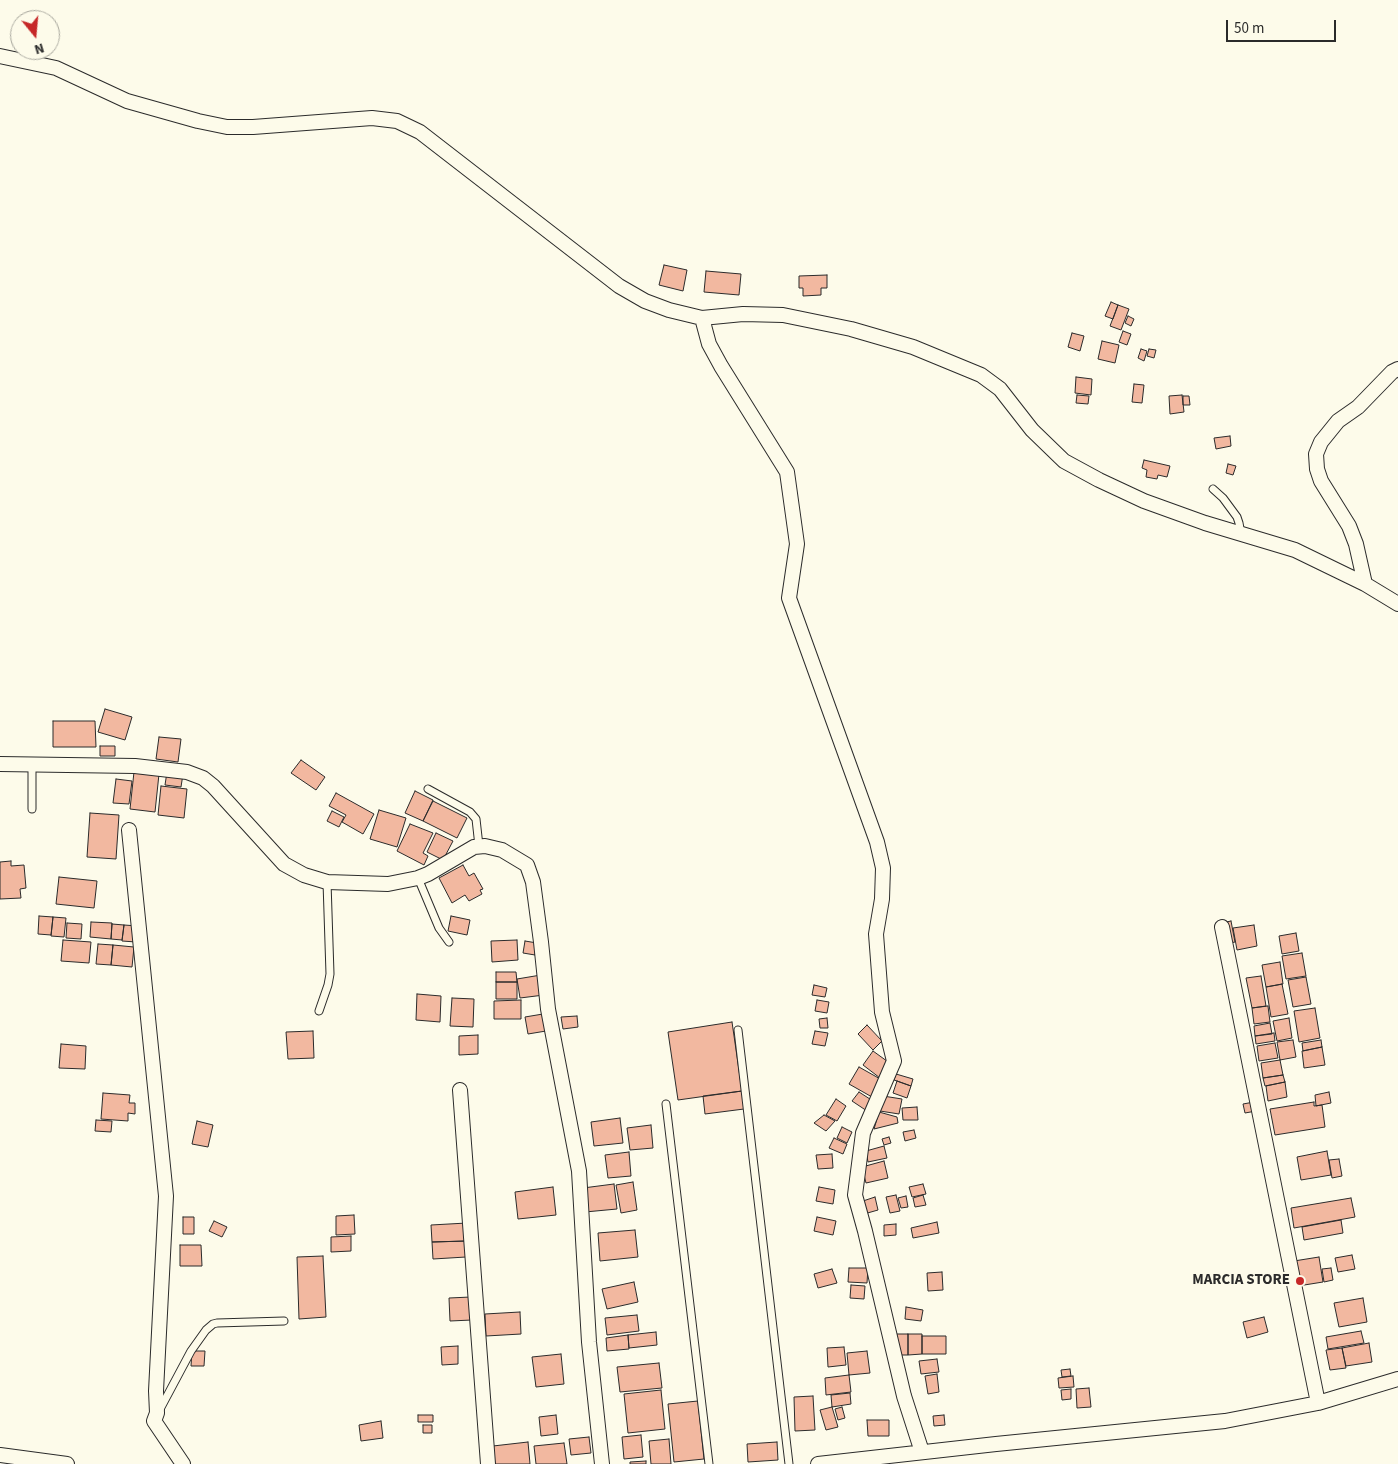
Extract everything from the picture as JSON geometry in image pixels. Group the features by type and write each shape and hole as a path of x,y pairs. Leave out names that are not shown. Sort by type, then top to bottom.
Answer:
{"street":[{"path":"0,56 56,68 127,101 227,127 253,127 372,118 397,121 420,132 618,286 645,301 669,310 702,318 743,314 784,315 852,329 913,347 981,375 1000,389 1032,430 1064,461 1099,480 1144,501 1205,523 1296,550 1365,584 1398,604"},
{"path":"702,318 709,344 721,366 787,472 797,544 789,598 877,842 883,868 882,899 876,934 882,1012 894,1061 863,1134 855,1195 904,1396 922,1452"},
{"path":"1365,584 1356,544 1349,526 1316,469 1316,454 1321,442 1338,421 1358,408 1392,372 1398,369"},
{"path":"0,764 135,766 186,772 203,778 213,786 284,864 304,875 327,882 388,884 418,878 479,846 502,850 527,864 533,882 548,1009 579,1171 589,1342 602,1464"},
{"path":"129,830 166,1196 156,1382 157,1414 154,1421 183,1464"},
{"path":"1222,927 1318,1403"},
{"path":"460,1090 488,1464"},
{"path":"818,1464 1226,1421 1318,1403 1398,1379"},
{"path":"0,1454 67,1464"}],"lane":[{"path":"1213,489 1223,498 1237,517 1241,534"},
{"path":"32,764 32,809"},
{"path":"428,788 470,812 476,819 479,846"},
{"path":"418,878 439,928 449,942"},
{"path":"319,1011 330,974 327,882"},
{"path":"738,1030 789,1464"},
{"path":"666,1104 709,1464"},
{"path":"154,1421 191,1351 206,1330 213,1324 284,1321"}],"building":[{"path":"664,265 687,270 683,291 659,285"},
{"path":"706,271 741,274 739,295 704,292"},
{"path":"827,275 827,288 821,288 821,295 803,296 803,288 799,288 799,276"},
{"path":"1111,302 1118,305 1113,319 1105,316"},
{"path":"1118,305 1129,309 1121,330 1110,326"},
{"path":"1128,316 1134,319 1131,326 1125,323"},
{"path":"1123,331 1131,334 1127,345 1119,342"},
{"path":"1072,333 1084,336 1080,351 1068,347"},
{"path":"1102,341 1119,345 1115,363 1098,359"},
{"path":"1141,349 1147,351 1144,361 1138,358"},
{"path":"1149,349 1156,350 1154,358 1147,356"},
{"path":"1076,377 1092,379 1091,395 1075,393"},
{"path":"1134,384 1144,385 1142,403 1132,402"},
{"path":"1077,395 1089,396 1088,404 1076,403"},
{"path":"1182,395 1184,412 1170,414 1169,396"},
{"path":"1183,396 1189,396 1190,405 1183,405"},
{"path":"1230,436 1231,446 1216,449 1214,438"},
{"path":"1144,460 1170,466 1167,477 1158,475 1157,479 1146,477 1147,470 1142,468"},
{"path":"1228,464 1236,466 1233,475 1226,473"},
{"path":"105,709 132,717 125,740 98,732"},
{"path":"53,721 95,721 96,747 53,747"},
{"path":"159,737 181,739 178,762 156,759"},
{"path":"100,746 115,746 115,756 100,756"},
{"path":"301,760 325,777 316,790 291,773"},
{"path":"134,772 159,774 155,812 130,809"},
{"path":"167,772 183,774 181,787 165,785"},
{"path":"116,779 132,781 129,804 113,803"},
{"path":"161,786 187,789 184,818 158,815"},
{"path":"415,791 433,800 423,821 405,813"},
{"path":"336,793 374,814 363,834 342,822 346,815 329,806"},
{"path":"433,801 467,818 457,838 423,821"},
{"path":"379,810 406,818 397,847 370,839"},
{"path":"332,811 344,817 339,827 327,821"},
{"path":"90,813 119,815 116,859 87,857"},
{"path":"410,824 433,833 423,853 428,856 424,865 397,851"},
{"path":"436,833 453,841 443,860 427,852"},
{"path":"11,861 11,866 24,865 26,888 20,889 21,898 0,899 0,862"},
{"path":"463,865 469,876 474,873 483,889 480,890 482,894 469,901 465,895 452,903 439,878"},
{"path":"59,877 97,881 94,908 56,904"},
{"path":"39,916 53,917 51,935 38,934"},
{"path":"451,916 470,920 467,935 448,931"},
{"path":"53,917 66,918 64,937 51,936"},
{"path":"1231,921 1235,942 1226,944 1222,923"},
{"path":"91,922 112,923 111,939 90,937"},
{"path":"67,923 82,924 81,939 66,938"},
{"path":"112,924 124,925 122,940 111,939"},
{"path":"124,925 138,926 136,942 122,941"},
{"path":"1254,925 1257,946 1237,950 1233,928"},
{"path":"1296,933 1299,951 1282,954 1279,936"},
{"path":"63,940 91,942 89,963 61,961"},
{"path":"517,940 518,960 492,962 491,941"},
{"path":"525,941 537,943 535,955 523,953"},
{"path":"98,944 113,945 111,965 96,964"},
{"path":"113,945 134,947 132,967 111,965"},
{"path":"1302,953 1306,976 1286,979 1282,956"},
{"path":"1280,962 1283,984 1266,987 1262,965"},
{"path":"496,972 516,972 517,982 496,982"},
{"path":"541,975 544,995 520,998 517,979"},
{"path":"1261,976 1266,1006 1252,1008 1246,978"},
{"path":"1306,977 1311,1004 1293,1007 1288,980"},
{"path":"496,982 517,982 517,999 496,999"},
{"path":"1282,984 1288,1014 1271,1017 1266,987"},
{"path":"814,985 827,988 825,997 812,995"},
{"path":"417,994 441,996 440,1022 416,1020"},
{"path":"452,998 474,999 473,1027 450,1026"},
{"path":"521,1000 521,1019 494,1019 494,1001"},
{"path":"817,1000 829,1002 827,1013 815,1011"},
{"path":"1268,1006 1270,1022 1254,1024 1252,1008"},
{"path":"1315,1008 1320,1038 1299,1042 1294,1011"},
{"path":"543,1014 546,1031 528,1034 525,1017"},
{"path":"577,1016 578,1027 563,1029 561,1017"},
{"path":"827,1018 828,1028 820,1028 819,1019"},
{"path":"1289,1018 1292,1038 1277,1041 1273,1021"},
{"path":"732,1022 742,1091 678,1100 668,1032"},
{"path":"1270,1023 1272,1034 1255,1036 1254,1026"},
{"path":"867,1025 882,1041 873,1050 858,1034"},
{"path":"313,1031 314,1058 288,1059 286,1032"},
{"path":"815,1031 828,1033 825,1046 812,1044"},
{"path":"1274,1033 1275,1041 1256,1044 1255,1036"},
{"path":"478,1035 478,1054 459,1055 459,1036"},
{"path":"1293,1040 1296,1057 1280,1060 1277,1042"},
{"path":"1321,1040 1322,1047 1303,1051 1302,1043"},
{"path":"1275,1043 1278,1058 1259,1061 1257,1046"},
{"path":"61,1044 86,1046 85,1069 59,1068"},
{"path":"1322,1047 1325,1065 1304,1068 1302,1051"},
{"path":"873,1051 891,1064 880,1078 863,1065"},
{"path":"1280,1060 1283,1075 1263,1078 1261,1063"},
{"path":"859,1067 882,1080 872,1097 849,1084"},
{"path":"896,1074 913,1079 911,1086 894,1080"},
{"path":"1283,1075 1285,1082 1265,1086 1263,1078"},
{"path":"897,1081 911,1086 907,1098 893,1093"},
{"path":"1285,1082 1287,1097 1268,1101 1266,1086"},
{"path":"742,1091 744,1109 705,1114 703,1096"},
{"path":"859,1092 873,1101 867,1111 852,1101"},
{"path":"1329,1092 1331,1103 1316,1106 1315,1095"},
{"path":"103,1093 130,1095 129,1103 135,1103 135,1114 128,1113 128,1121 101,1119"},
{"path":"883,1096 902,1099 899,1114 880,1111"},
{"path":"836,1099 846,1106 837,1121 826,1115"},
{"path":"1254,1102 1256,1111 1245,1113 1243,1104"},
{"path":"1314,1102 1314,1106 1322,1105 1325,1127 1275,1135 1270,1109"},
{"path":"917,1107 918,1120 903,1120 902,1108"},
{"path":"879,1112 897,1117 898,1123 874,1129"},
{"path":"824,1115 835,1121 826,1131 814,1123"},
{"path":"620,1118 623,1143 594,1146 591,1122"},
{"path":"96,1120 112,1121 111,1132 95,1131"},
{"path":"197,1121 213,1125 208,1147 192,1144"},
{"path":"651,1125 653,1148 630,1150 627,1128"},
{"path":"842,1127 852,1132 847,1143 837,1138"},
{"path":"914,1130 916,1138 905,1141 903,1132"},
{"path":"889,1137 891,1143 884,1145 882,1139"},
{"path":"834,1138 847,1144 843,1154 829,1148"},
{"path":"884,1146 887,1158 868,1162 866,1151"},
{"path":"1327,1151 1331,1175 1301,1180 1297,1157"},
{"path":"629,1152 631,1176 608,1178 605,1155"},
{"path":"832,1154 833,1168 818,1169 816,1155"},
{"path":"1339,1159 1342,1176 1332,1178 1329,1160"},
{"path":"884,1161 888,1178 866,1183 862,1167"},
{"path":"633,1182 637,1210 621,1213 616,1185"},
{"path":"614,1184 617,1209 585,1212 583,1188"},
{"path":"923,1184 926,1194 912,1197 909,1187"},
{"path":"553,1187 556,1215 518,1219 515,1192"},
{"path":"819,1187 835,1190 833,1204 816,1201"},
{"path":"896,1195 900,1211 890,1213 886,1197"},
{"path":"923,1195 926,1205 915,1207 913,1198"},
{"path":"906,1196 908,1207 901,1208 898,1198"},
{"path":"875,1197 878,1210 864,1214 860,1202"},
{"path":"1351,1198 1355,1217 1294,1228 1291,1208"},
{"path":"354,1215 355,1234 336,1235 336,1216"},
{"path":"183,1217 194,1217 194,1234 183,1234"},
{"path":"817,1217 836,1221 833,1235 814,1231"},
{"path":"1341,1220 1343,1233 1304,1240 1302,1227"},
{"path":"214,1221 227,1227 222,1237 209,1231"},
{"path":"937,1222 939,1233 913,1238 911,1228"},
{"path":"467,1223 468,1241 432,1242 431,1225"},
{"path":"896,1224 896,1235 884,1236 884,1225"},
{"path":"635,1230 638,1257 600,1261 598,1233"},
{"path":"351,1236 351,1251 331,1252 331,1237"},
{"path":"465,1241 466,1257 433,1259 432,1242"},
{"path":"180,1245 201,1245 202,1266 180,1266"},
{"path":"1352,1255 1355,1269 1338,1272 1335,1258"},
{"path":"323,1256 326,1317 299,1319 297,1257"},
{"path":"1319,1257 1323,1282 1298,1286 1294,1261"},
{"path":"849,1268 868,1268 867,1283 848,1282"},
{"path":"1331,1268 1333,1280 1324,1282 1322,1269"},
{"path":"832,1269 837,1283 818,1288 814,1274"},
{"path":"942,1272 943,1290 928,1291 927,1273"},
{"path":"634,1282 638,1302 607,1309 602,1289"},
{"path":"851,1285 865,1286 864,1299 850,1298"},
{"path":"471,1297 472,1320 450,1321 449,1298"},
{"path":"1363,1298 1367,1322 1339,1327 1334,1303"},
{"path":"906,1307 923,1310 921,1321 905,1319"},
{"path":"520,1312 521,1334 486,1336 485,1314"},
{"path":"637,1315 639,1331 607,1335 605,1318"},
{"path":"1264,1317 1268,1332 1247,1338 1243,1322"},
{"path":"1361,1331 1364,1343 1328,1349 1326,1337"},
{"path":"656,1332 657,1345 629,1348 628,1335"},
{"path":"895,1334 908,1334 908,1355 895,1355"},
{"path":"908,1334 922,1334 922,1354 908,1355"},
{"path":"628,1335 629,1349 607,1351 606,1338"},
{"path":"922,1336 946,1336 946,1354 922,1354"},
{"path":"1369,1343 1372,1362 1346,1366 1342,1348"},
{"path":"458,1346 458,1364 442,1365 441,1347"},
{"path":"844,1347 846,1365 828,1367 827,1348"},
{"path":"1342,1348 1346,1368 1330,1370 1326,1350"},
{"path":"192,1351 205,1351 204,1366 191,1366"},
{"path":"867,1351 870,1373 849,1375 847,1353"},
{"path":"561,1354 564,1384 536,1387 532,1357"},
{"path":"937,1359 939,1372 921,1374 919,1361"},
{"path":"659,1363 662,1388 620,1392 617,1367"},
{"path":"1070,1369 1071,1376 1062,1377 1061,1370"},
{"path":"937,1374 939,1392 928,1394 925,1376"},
{"path":"849,1375 851,1392 826,1395 825,1378"},
{"path":"1073,1376 1074,1387 1059,1388 1058,1378"},
{"path":"1089,1388 1091,1407 1077,1408 1076,1389"},
{"path":"1071,1389 1071,1399 1062,1400 1061,1390"},
{"path":"661,1390 665,1429 628,1433 624,1394"},
{"path":"850,1393 851,1404 832,1407 831,1395"},
{"path":"813,1396 815,1430 795,1431 794,1397"},
{"path":"698,1401 704,1459 674,1462 668,1404"},
{"path":"832,1407 838,1427 826,1430 820,1410"},
{"path":"842,1407 845,1418 838,1420 835,1409"},
{"path":"418,1415 433,1415 433,1422 418,1422"},
{"path":"556,1415 558,1434 541,1436 539,1417"},
{"path":"944,1415 945,1425 934,1426 933,1416"},
{"path":"867,1420 889,1420 889,1436 868,1436"},
{"path":"381,1421 383,1438 361,1441 359,1425"},
{"path":"423,1425 432,1425 432,1433 423,1433"},
{"path":"641,1435 643,1457 624,1459 622,1437"},
{"path":"589,1437 591,1453 571,1455 569,1439"},
{"path":"669,1439 671,1464 651,1464 649,1441"},
{"path":"528,1442 530,1464 495,1464 493,1446"},
{"path":"777,1442 778,1460 748,1462 747,1444"},
{"path":"564,1443 567,1464 536,1464 534,1446"},
{"path":"646,1461 646,1464 630,1464 630,1462"}],"place":[{"name":"MARCIA STORE","path":"1300,1281"}]}
